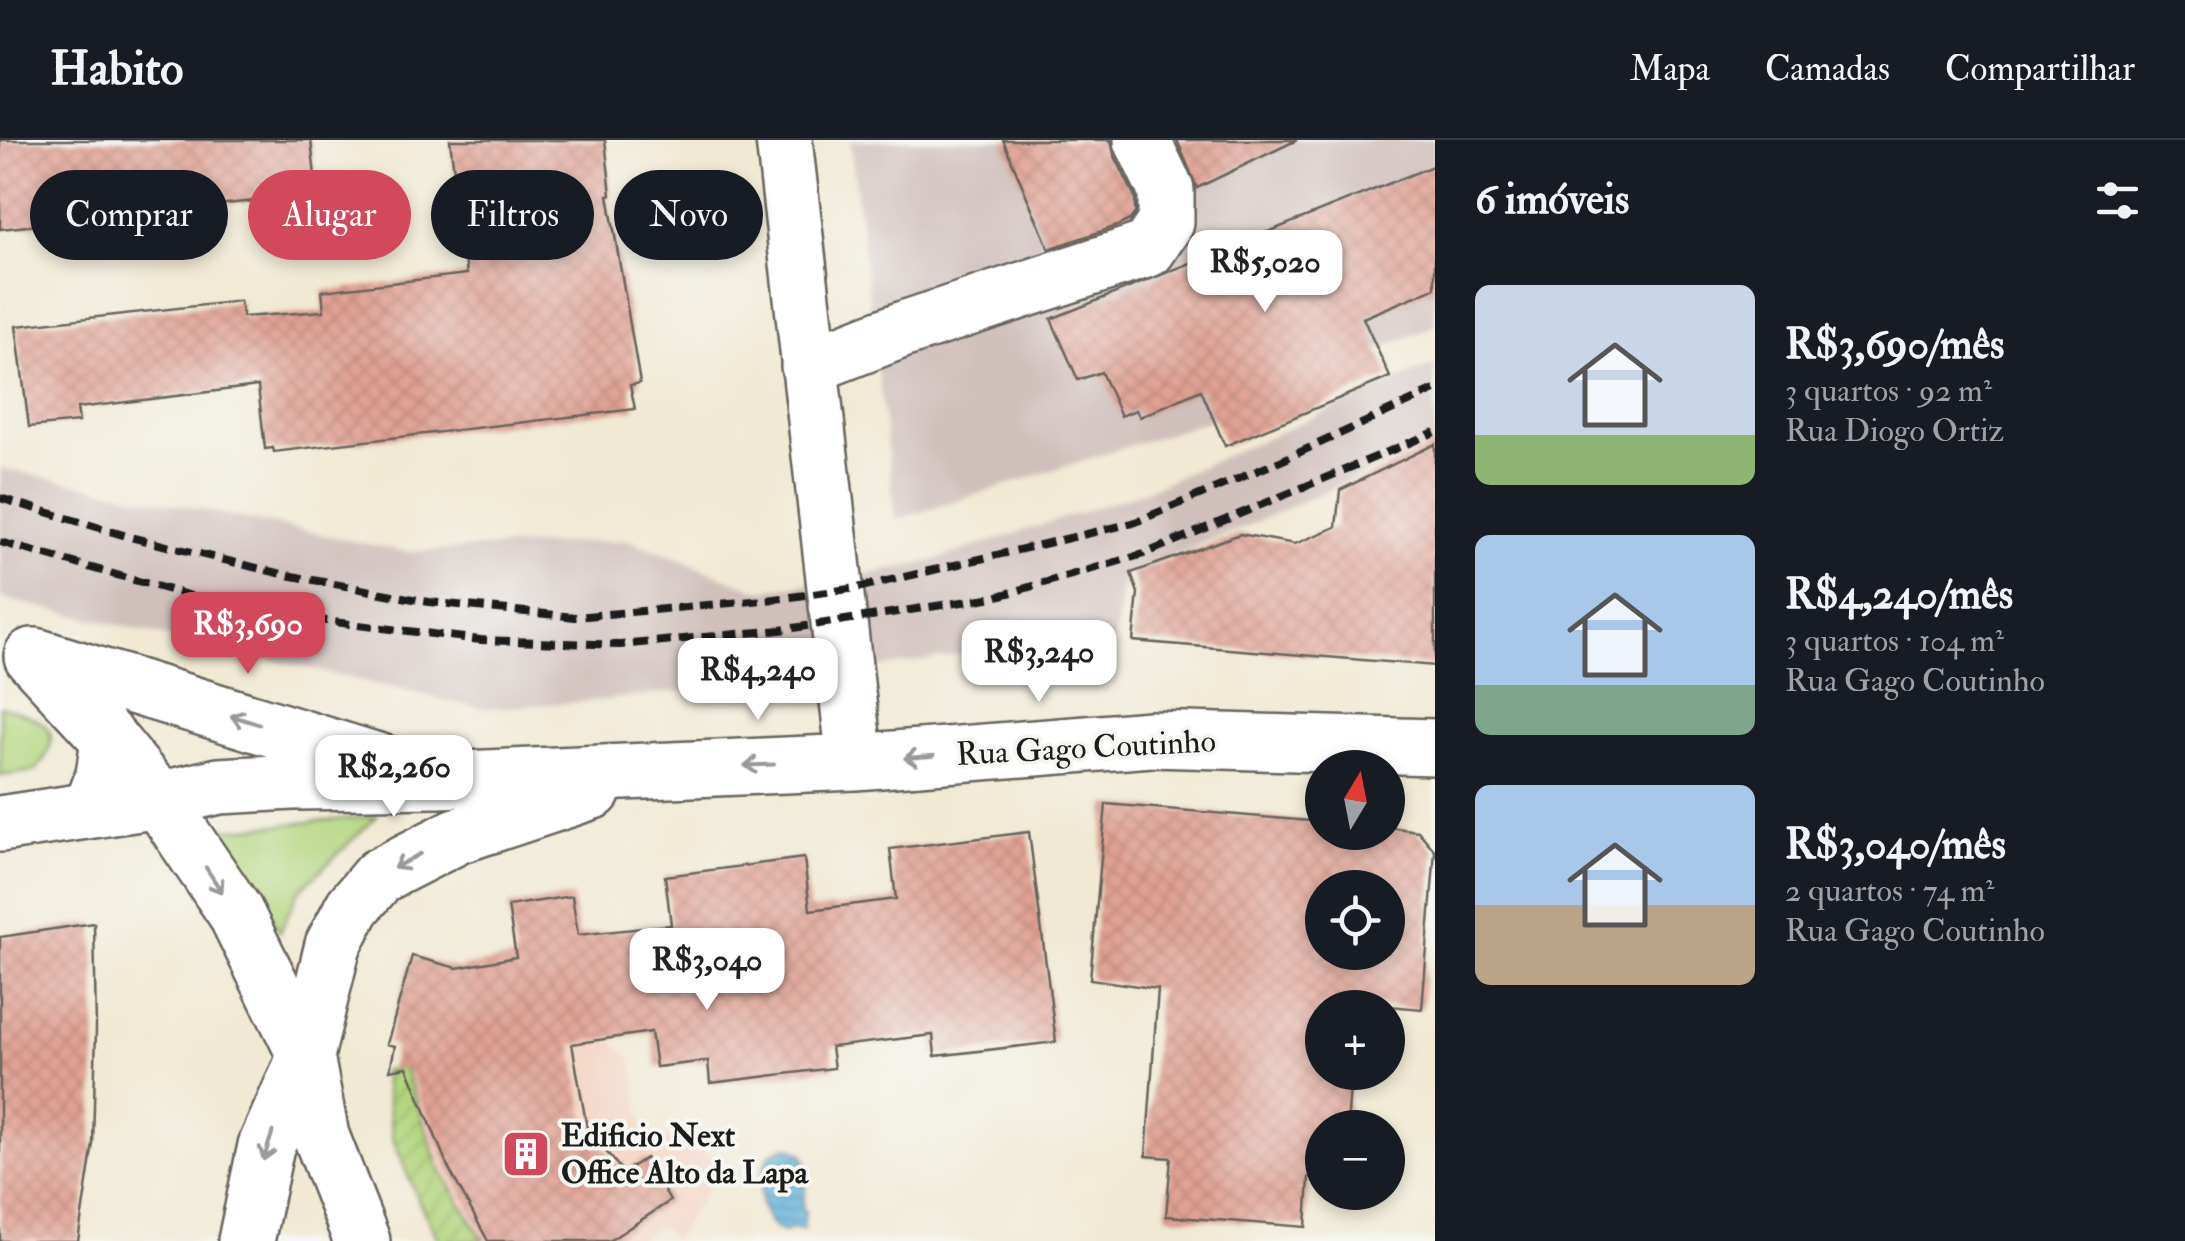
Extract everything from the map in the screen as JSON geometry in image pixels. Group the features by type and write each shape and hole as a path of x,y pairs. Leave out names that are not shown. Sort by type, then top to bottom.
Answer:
{"street":[{"path":"784,140 855,762"},
{"path":"810,366 904,329 1148,250 1166,222 1166,190 1142,140"},
{"path":"16,651 109,738 168,814 235,912 306,1056 320,1136 362,1241"},
{"path":"16,651 438,780"},
{"path":"91,810 104,775 109,738"},
{"name":"Rua Gago Coutinho","path":"0,824 91,810 168,814 220,786 855,762 1152,739 1435,747"},
{"path":"246,1241 266,1146 306,1056 333,945 353,907 380,876 458,836 663,768"}],"shaded area":[{"path":"850,140 1435,140 1435,325 1242,410 896,520"},
{"path":"1435,364 1435,443 1240,529 1124,574 1115,640 994,650 606,700 484,709 0,598 0,468 407,552 628,540 758,590 849,578 932,561 1143,492"},
{"path":"609,1038 632,1059 643,1129 727,1159 673,1241 661,1226 637,1241 439,1241 393,1139 383,1071"}],"green space":[{"path":"0,706 46,726 51,744 35,771 0,776"},
{"path":"377,816 298,892 280,932 211,831"},
{"path":"404,1067 440,1169 484,1241 439,1241 417,1198 393,1139 383,1071"}],"water":[{"path":"789,1147 803,1154 808,1170 803,1230 791,1228 785,1232 769,1221 761,1190 770,1156"}],"building":[{"path":"0,140 311,140 314,170 248,170 248,202 228,204 228,170 30,170 30,226 0,229"},
{"path":"450,140 605,140 614,260 619,260 640,383 630,385 635,409 274,452 273,448 265,449 258,386 77,408 79,422 29,427 16,326 240,301 243,317 324,311 322,291 467,274 465,260 594,260 594,170 454,170"},
{"path":"1003,140 1111,140 1135,197 1135,213 1117,226 1049,249"},
{"path":"1177,140 1297,140 1197,188"},
{"path":"1435,165 1435,288 1363,318 1390,377 1225,446 1201,390 1140,417 1136,410 1121,416 1101,372 1078,380 1051,319"},
{"path":"1435,444 1435,666 1133,641 1138,593 1131,573 1240,534 1295,544 1336,527 1340,490"},
{"path":"1106,804 1305,821 1305,850 1405,850 1405,829 1418,831 1435,851 1422,1009 1405,1007 1405,990 1305,990 1305,1090 1350,1090 1348,1110 1305,1110 1306,1227 1166,1216 1171,1158 1146,1156 1158,989 1090,979"},
{"path":"1029,832 1056,1042 935,1056 933,1035 831,1047 834,1068 710,1083 708,1061 656,1067 651,1032 572,1044 587,1128 623,1172 646,1158 670,1201 609,1241 488,1241 448,1167 407,1067 390,1070 395,1046 387,1044 412,956 457,968 516,957 508,906 572,896 578,935 671,925 665,876 804,858 810,910 896,899 890,849"},
{"path":"94,923 93,1144 78,1241 0,1241 0,937"}],"railway":[{"path":"0,498 130,537 282,574 429,602 575,617 857,588 1133,523 1435,390"},
{"path":"0,542 191,596 326,621 481,640 620,645 780,630 995,597 1144,554 1435,432"}],"place":[{"name":"Edificio Next Office Alto da Lapa","path":"526,1154"}]}
